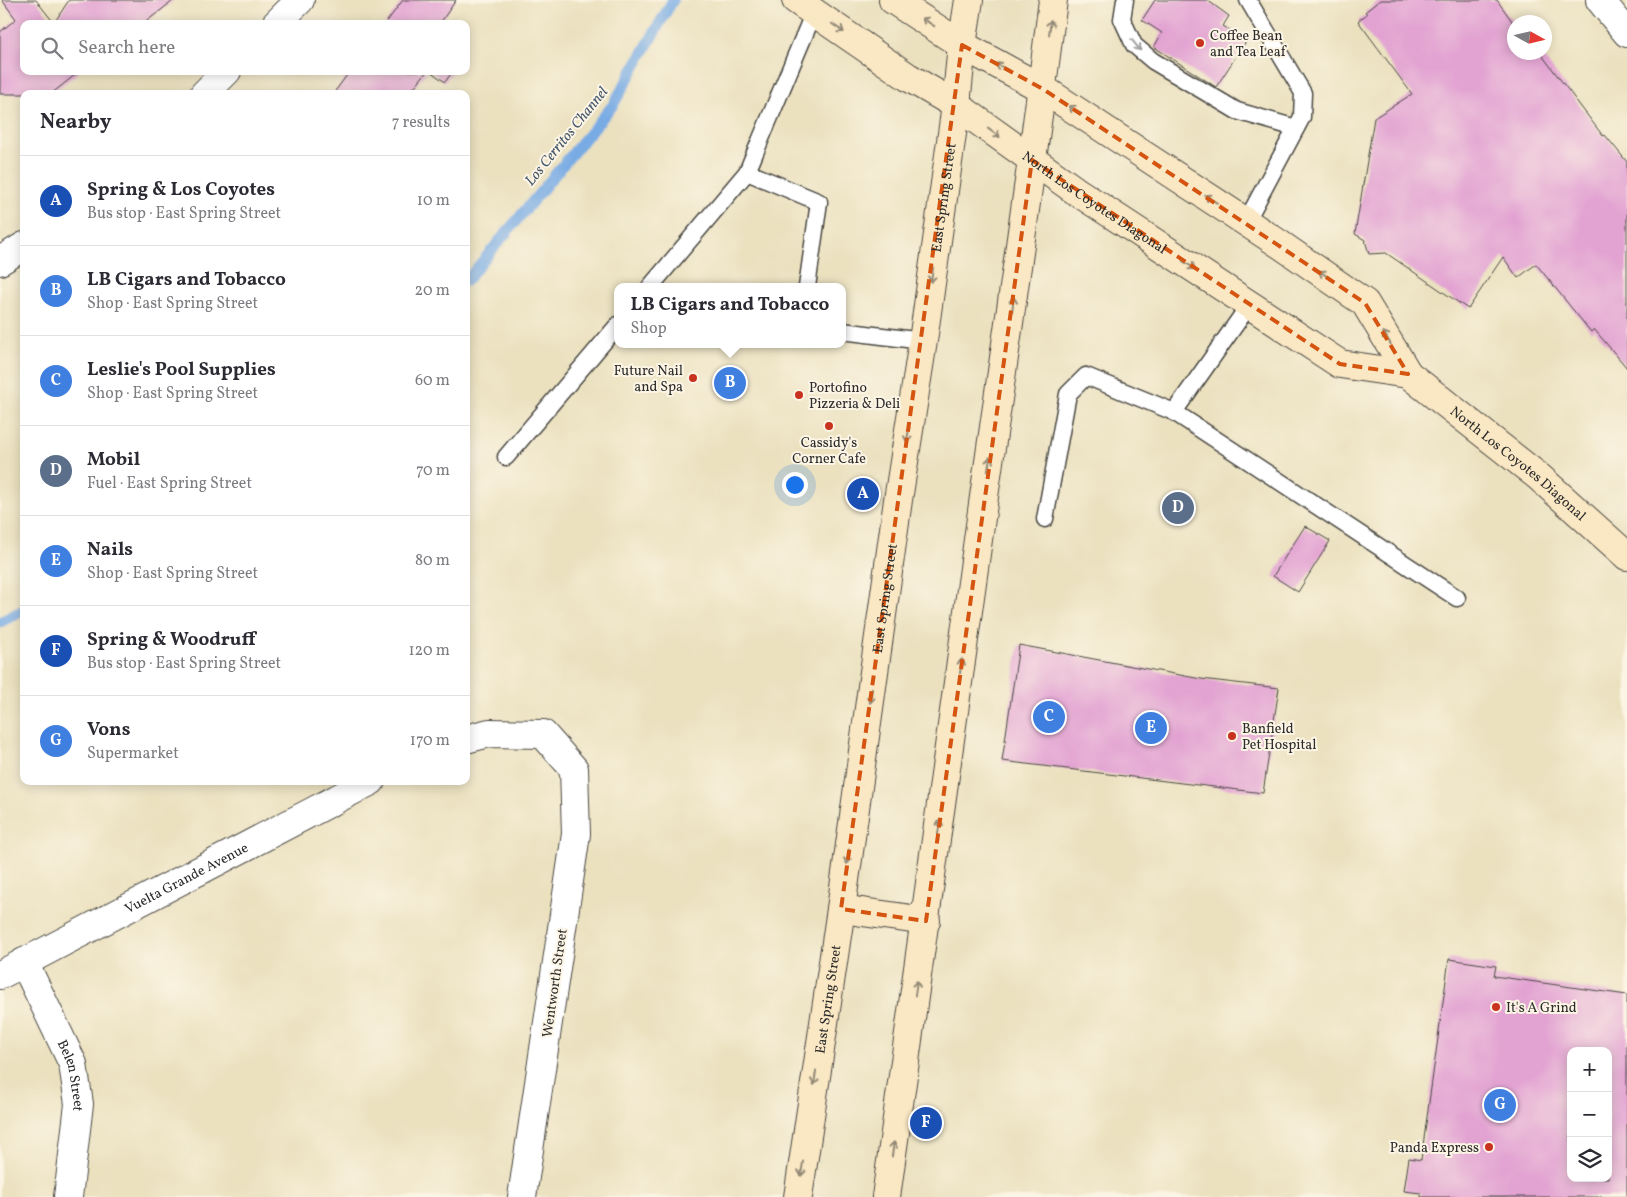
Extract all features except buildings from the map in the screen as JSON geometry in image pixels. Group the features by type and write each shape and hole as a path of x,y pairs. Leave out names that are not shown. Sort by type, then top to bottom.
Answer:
{"main road":[{"name":"North Los Coyotes Diagonal","path":"893,0 962,45 1043,89 1246,222 1365,303 1408,374 1539,477 1627,556"},
{"name":"East Spring Street","path":"798,1197 898,500 923,341 969,0"},
{"path":"886,1197 926,921 980,522 1043,89 1053,0"},
{"name":"North Los Coyotes Diagonal","path":"802,4 908,76 956,105 1076,191 1340,364 1408,374"},
{"path":"840,908 926,921"}],"street":[{"path":"280,20 300,0"},
{"path":"1600,0 1627,33"},
{"path":"208,90 223,75"},
{"path":"0,261 20,248"},
{"name":"Wentworth Street","path":"470,739 489,733 543,734 574,769 576,834 522,1197"},
{"name":"Vuelta Grande Avenue","path":"0,975 364,785"},
{"name":"Belen Street","path":"24,962 73,1064 78,1104 68,1197"}],"lane":[{"path":"1125,0 1122,19 1134,45 1153,61 1237,112 1296,128"},
{"path":"1246,222 1302,118 1303,93 1248,0"},
{"path":"653,283 747,172 802,4"},
{"path":"747,172 819,202 808,283"},
{"path":"1174,412 1250,304"},
{"path":"506,457 614,331"},
{"path":"846,331 923,341"},
{"path":"1045,519 1068,394 1086,376 1174,412 1457,598"}],"highlighted area":[{"path":"962,45 1043,89 1365,303 1408,374 1340,364 1032,160 926,921 841,909"}],"waterway":[{"name":"Los Cerritos Channel","path":"470,276 613,105 673,0"},
{"name":"Los Cerritos Channel","path":"0,622 20,612"}],"place":[{"name":"Coffee Bean and Tea Leaf","path":"1200,43"},
{"name":"Future Nail and Spa","path":"693,378"},
{"name":"LB Cigars and Tobacco","path":"730,383"},
{"name":"Portofino Pizzeria & Deli","path":"799,395"},
{"name":"Cassidy's Corner Cafe","path":"829,426"},
{"name":"Spring & Los Coyotes","path":"863,494"},
{"name":"Mobil","path":"1178,508"},
{"name":"Leslie's Pool Supplies","path":"1049,717"},
{"name":"Nails","path":"1151,728"},
{"name":"Banfield Pet Hospital","path":"1232,736"},
{"name":"It's A Grind","path":"1496,1007"},
{"name":"Vons","path":"1500,1105"},
{"name":"Spring & Woodruff","path":"926,1123"},
{"name":"Panda Express","path":"1489,1147"}]}
